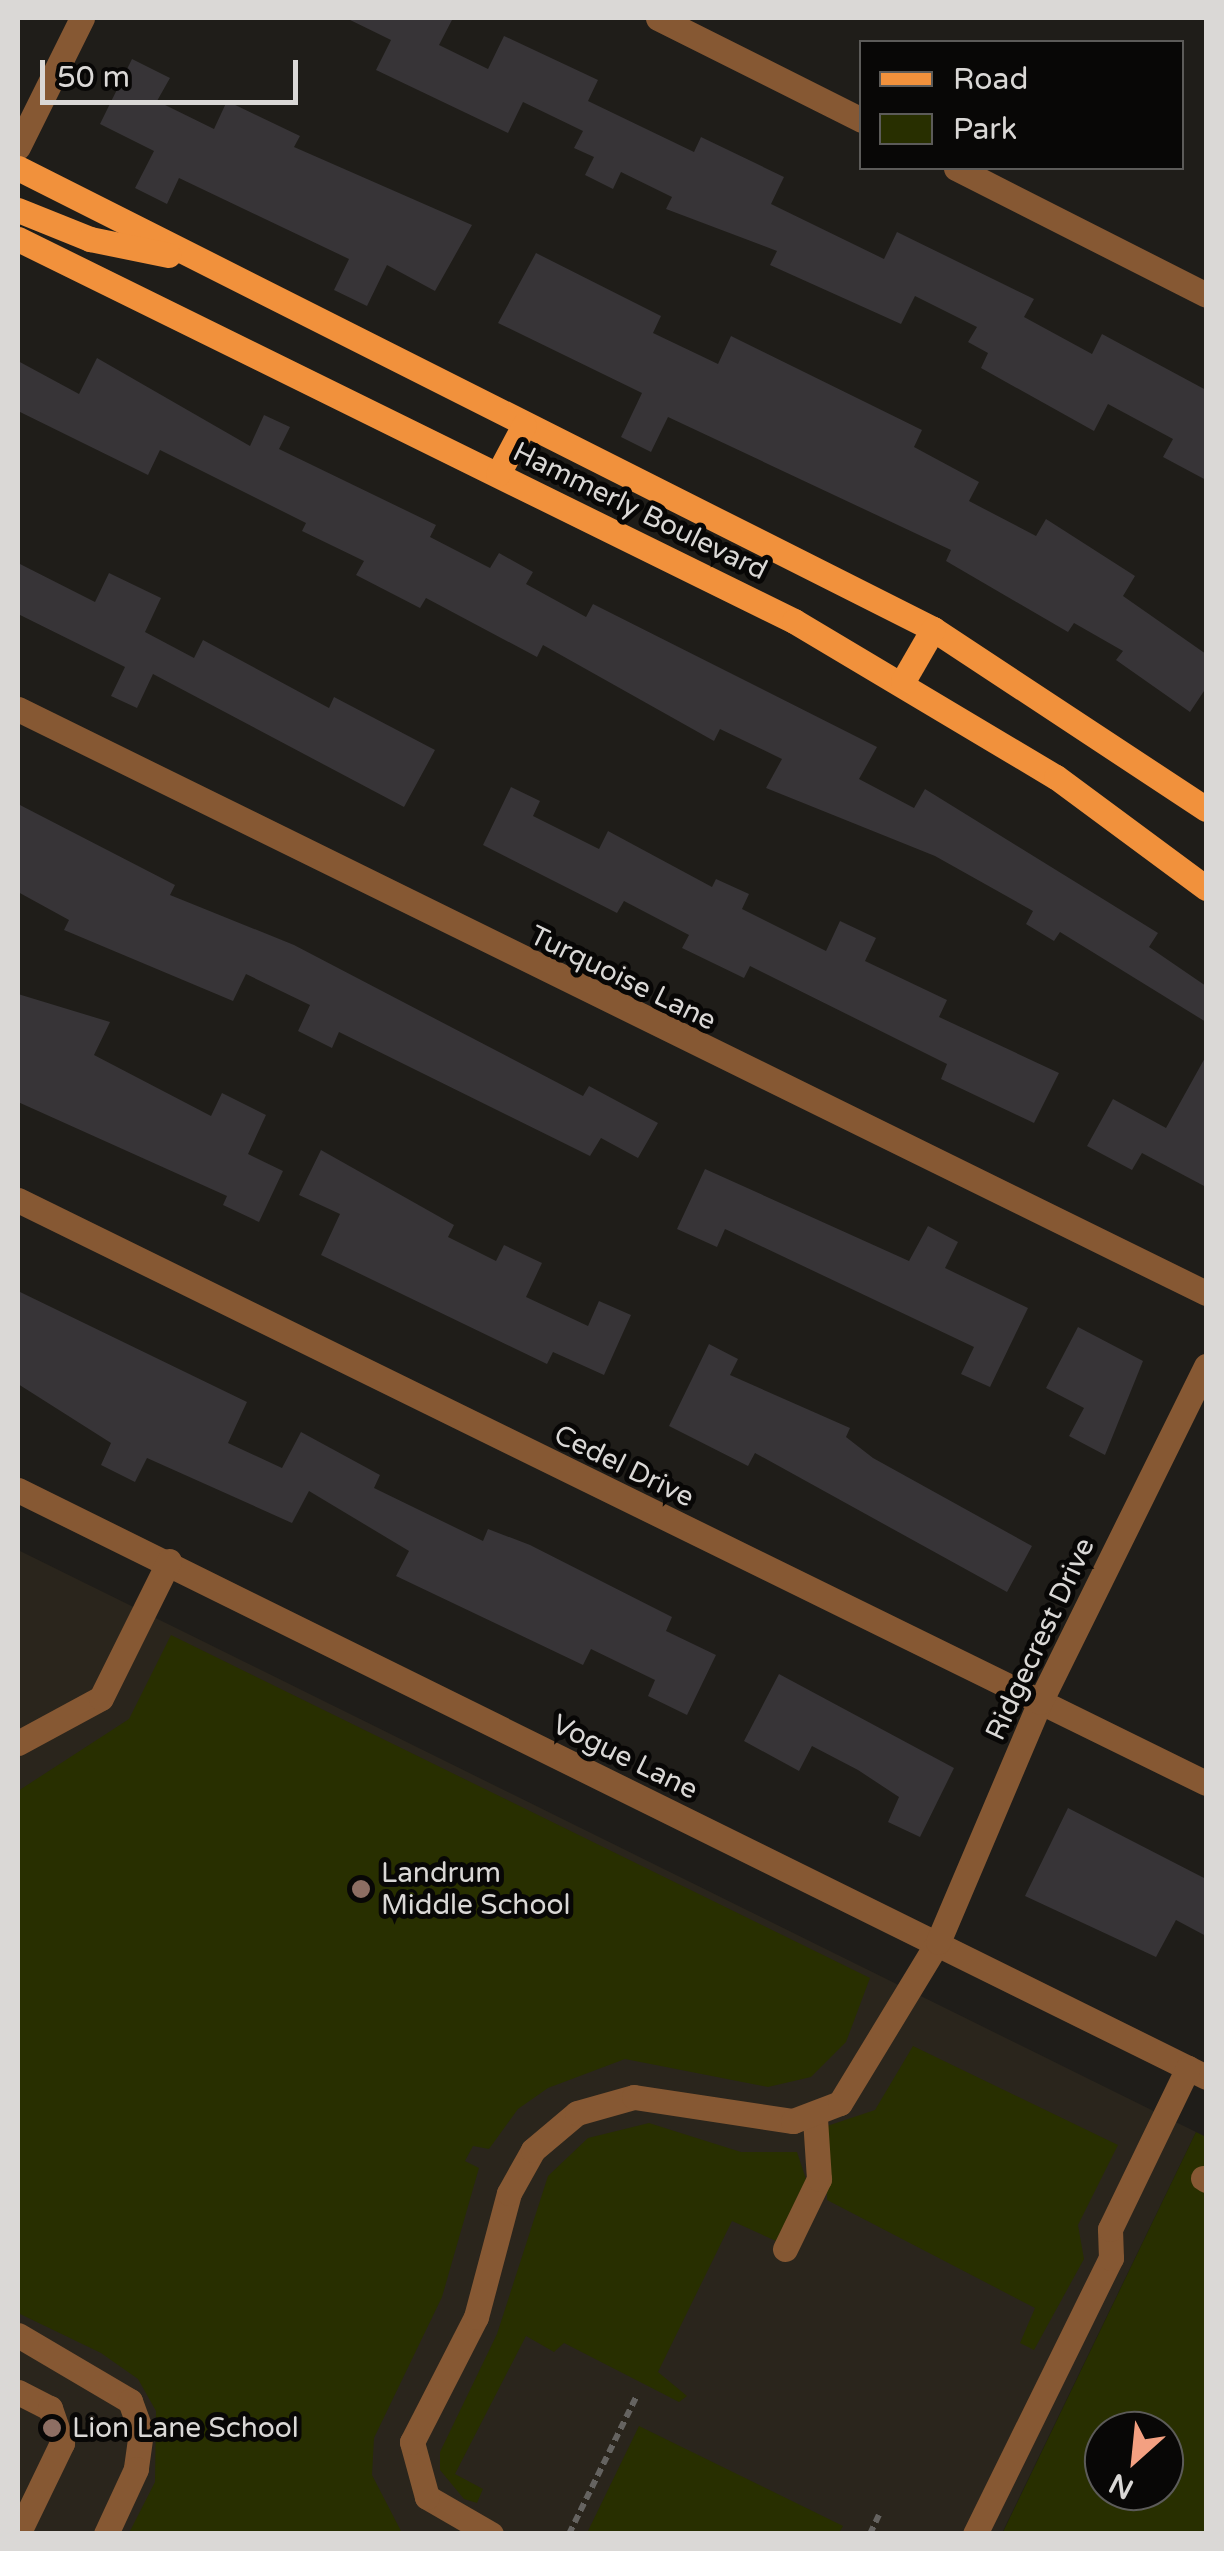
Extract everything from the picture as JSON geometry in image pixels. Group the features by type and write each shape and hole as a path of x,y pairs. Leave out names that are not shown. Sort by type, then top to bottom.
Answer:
{"main road":[{"name":"Hammerly Boulevard","path":"18,168 933,628 1206,809"},
{"path":"18,210 90,239 202,262"},
{"name":"Hammerly Boulevard","path":"18,240 498,474 904,681 1206,888"},
{"path":"498,474 524,425"},
{"path":"904,681 933,628"}],"street":[{"path":"18,147 82,18"},
{"path":"658,18 859,118"},
{"path":"960,170 1206,295"},
{"name":"Turquoise Lane","path":"18,709 1206,1292"},
{"name":"Cedel Drive","path":"18,1200 1206,1784"},
{"name":"Ridgecrest Drive","path":"815,2120 876,2056 938,1942 1040,1702 1206,1366"},
{"name":"Vogue Lane","path":"18,1490 169,1561 1197,2072"},
{"path":"18,1743 101,1698 169,1561"},
{"path":"974,2534 1111,2258 1110,2228 1197,2072"},
{"path":"490,2534 427,2497 412,2442 476,2316 509,2192 533,2150 576,2113 634,2097 746,2119 815,2120 819,2179 785,2249"},
{"path":"18,2334 130,2401 141,2432 136,2469 106,2534"},
{"path":"18,2392 50,2408 62,2443 18,2534"}],"path":[{"path":"569,2534 636,2396"},
{"path":"870,2534 879,2515"}],"shaded area":[{"name":"Landrum Middle School","path":"18,1550 1196,2132 1002,2533 18,2534"}],"green space":[{"path":"171,1635 870,1978 846,2042 811,2077 768,2087 625,2059 548,2088 518,2109 489,2149 473,2146 465,2161 479,2168 442,2297 374,2438 372,2475 402,2533 129,2533 155,2482 156,2411 138,2379 101,2353 18,2313 18,1791 129,1719"},
{"path":"913,2046 1118,2145 1078,2225 1084,2259 1034,2350 1020,2343 1035,2308 827,2200 827,2126 875,2110"},
{"path":"649,2123 741,2152 797,2152 806,2179 776,2241 732,2221 658,2372 687,2396 679,2402 564,2343 554,2352 526,2336 455,2474 483,2489 477,2503 464,2499 440,2470 440,2452 497,2334 548,2176 588,2138"},
{"path":"1196,2132 1206,2137 1206,2533 1002,2534"},
{"path":"639,2426 843,2526 839,2533 587,2533"}],"building":[{"path":"346,18 453,18 439,45 488,69 504,36 598,80 588,101 694,152 701,137 784,177 771,204 884,259 897,232 1034,299 1024,317 1092,354 1102,334 1206,390 1206,480 1163,457 1173,439 1108,404 1094,431 981,368 988,353 968,342 977,327 915,296 901,324 770,265 777,251 666,209 672,197 621,172 613,189 585,175 594,157 574,148 583,131 523,102 508,133 376,70 391,40"},
{"path":"132,59 170,78 157,101 214,129 227,101 300,136 294,147 472,225 435,291 387,265 367,306 334,290 349,259 179,178 167,204 135,188 154,151 100,124"},
{"path":"536,253 661,316 653,333 718,364 731,336 922,430 914,447 979,482 969,501 1036,536 1046,519 1135,576 1123,596 1206,654 1206,688 1190,712 1116,660 1123,651 1074,623 1068,632 946,561 951,550 668,417 651,452 621,437 642,393 498,323"},
{"path":"97,358 250,446 264,415 290,427 279,449 436,525 430,537 490,568 499,553 533,572 526,584 586,617 593,604 877,747 859,779 914,808 925,789 1158,933 1149,947 1206,986 1206,1022 1060,932 1054,941 1026,924 1033,911 935,856 766,788 782,759 720,729 714,741 543,645 537,657 426,598 420,608 356,575 364,561 302,531 306,523 160,450 148,475 18,411 18,361 79,394"},
{"path":"18,563 95,602 109,573 161,598 145,632 194,658 203,640 329,708 334,697 435,750 404,807 153,674 137,708 111,696 125,667 18,614"},
{"path":"511,787 540,801 533,816 599,849 608,831 712,887 716,879 749,894 742,909 826,951 840,921 876,938 865,961 947,1000 939,1017 1059,1073 1034,1123 941,1079 947,1064 750,966 744,978 682,948 689,935 624,901 617,913 483,845"},
{"path":"18,804 175,885 170,895 294,945 583,1096 589,1086 658,1123 638,1158 601,1138 590,1156 339,1032 332,1048 298,1031 310,1005 246,974 233,1001 64,930 69,920 18,892"},
{"path":"18,994 110,1022 94,1055 211,1116 222,1093 266,1115 248,1154 283,1171 259,1222 223,1205 227,1196 18,1102"},
{"path":"1206,1056 1206,1187 1142,1153 1132,1170 1087,1146 1113,1099 1166,1128"},
{"path":"321,1150 454,1225 448,1237 496,1261 504,1245 542,1263 526,1297 588,1326 599,1301 631,1315 604,1375 553,1352 547,1364 321,1255 340,1214 299,1195"},
{"path":"705,1169 909,1261 928,1226 958,1242 945,1268 1028,1308 990,1387 961,1374 974,1347 725,1229 717,1247 677,1229"},
{"path":"18,1291 247,1402 228,1443 282,1468 301,1432 380,1475 374,1488 483,1541 488,1529 530,1545 672,1617 666,1631 716,1655 687,1715 648,1696 655,1680 591,1649 583,1665 396,1576 409,1551 309,1491 292,1523 147,1458 135,1482 101,1465 111,1443 18,1384"},
{"path":"1078,1327 1143,1361 1105,1455 1069,1436 1084,1408 1046,1388"},
{"path":"709,1344 738,1359 730,1375 850,1428 846,1437 873,1458 1032,1546 1007,1592 755,1453 748,1466 669,1426"},
{"path":"779,1674 954,1768 920,1837 888,1822 899,1797 858,1770 812,1746 799,1771 744,1741"},
{"path":"1068,1808 1206,1879 1206,1936 1176,1920 1156,1957 1025,1896"}],"place":[{"name":"Landrum Middle School","path":"361,1889"},
{"name":"Lion Lane School","path":"52,2428"}]}
